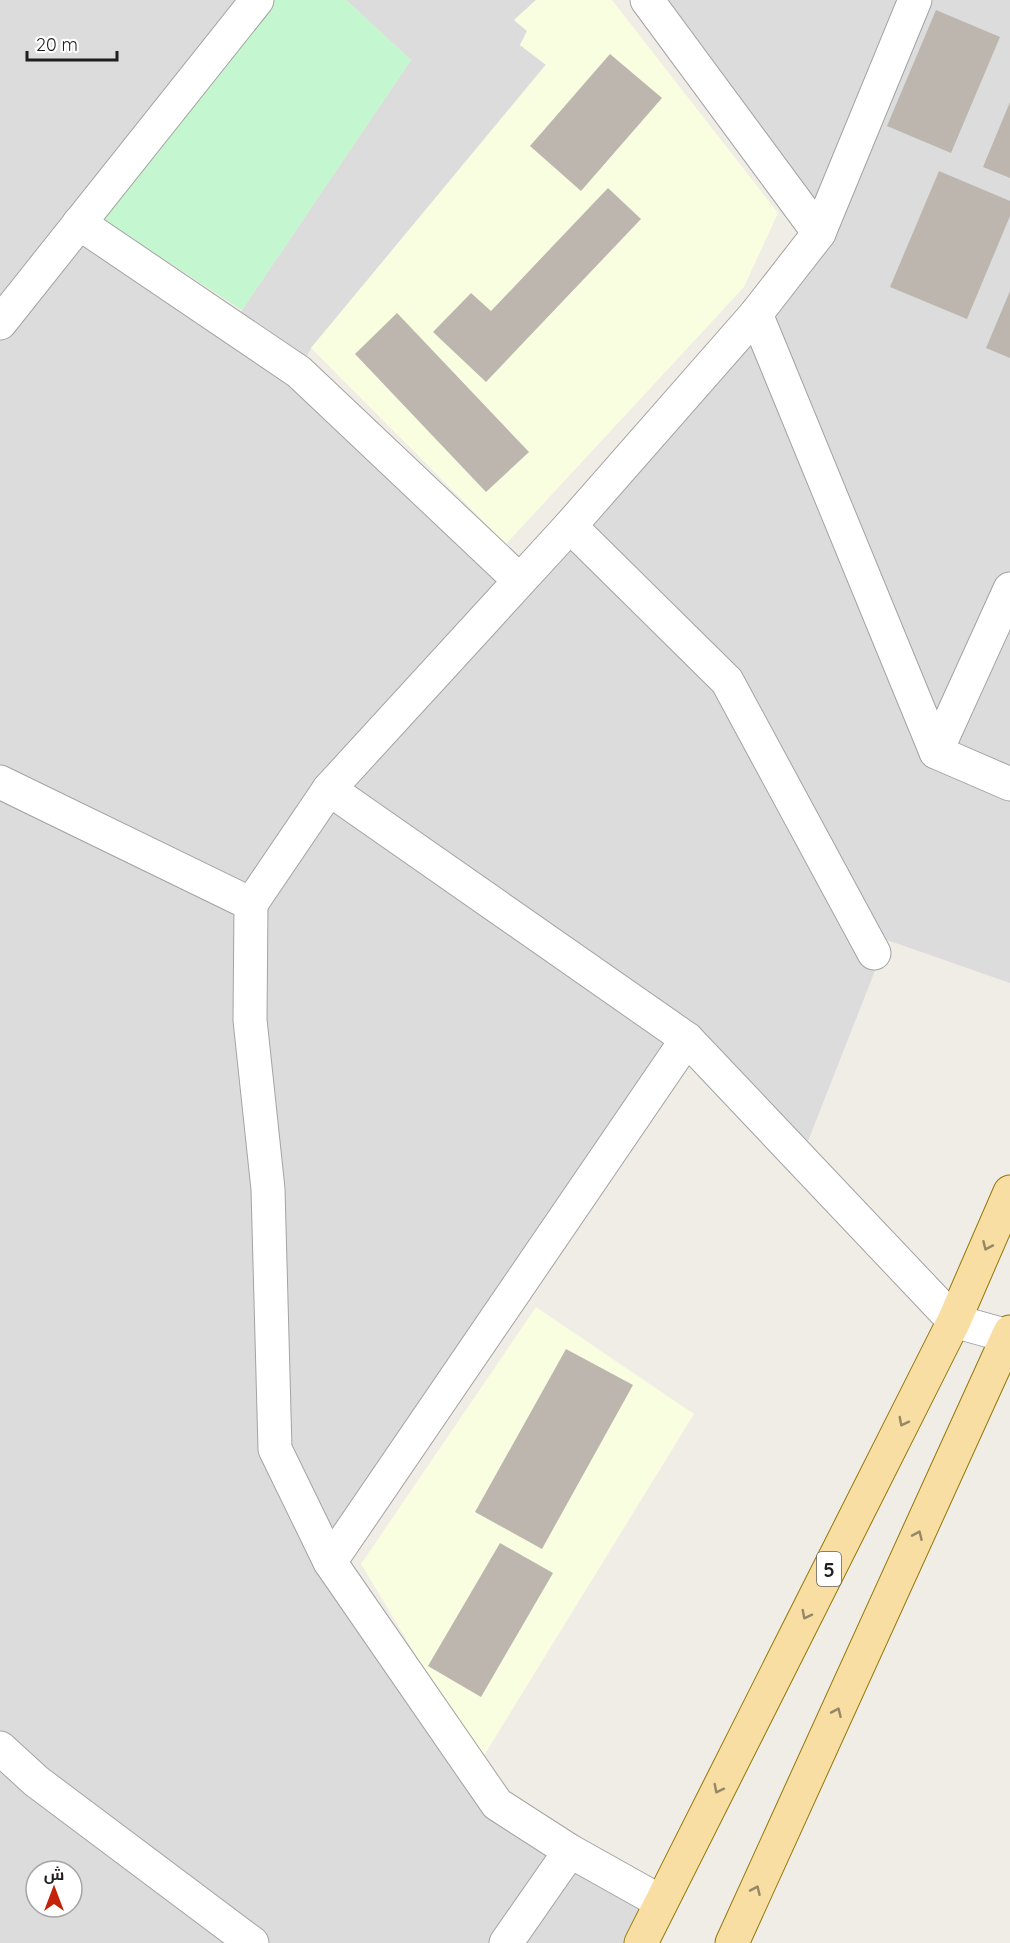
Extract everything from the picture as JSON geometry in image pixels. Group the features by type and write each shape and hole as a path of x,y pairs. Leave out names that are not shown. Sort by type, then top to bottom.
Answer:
{"main road":[{"name":"5","path":"641,1943 954,1321 1010,1192"},
{"path":"732,1943 1009,1334"}],"street":[{"path":"0,322 257,0"},
{"path":"647,0 819,233"},
{"path":"661,1902 570,1851 497,1804 330,1562 275,1449 268,1189 250,1020 251,904 329,789 570,526 756,314 819,233 915,0"},
{"path":"79,223 299,372 519,580"},
{"path":"756,314 936,752 1010,784"},
{"path":"570,526 727,681 874,953"},
{"path":"936,752 1010,589"},
{"path":"0,782 251,904"},
{"path":"329,789 687,1040 954,1321 1009,1334"},
{"path":"330,1562 687,1040"},
{"path":"0,1748 36,1780 252,1943"},
{"path":"506,1943 570,1851"}],"shaded area":[{"path":"0,0 256,0 79,223 232,327 411,60 346,0 536,0 514,20 527,31 520,45 546,64 311,348 299,372 519,580 819,233 647,0 1010,0 1010,983 887,940 801,1159 688,1040 330,1562 497,1804 665,1923 656,1943 0,1943"},
{"path":"536,0 612,0 778,213 744,287 506,544 311,348 546,65 520,45 527,31 514,20"},
{"path":"536,1307 694,1414 480,1762 361,1564"}],"green space":[{"path":"273,0 346,0 411,60 242,310 99,217"}],"building":[{"path":"936,10 1000,37 951,153 887,126"},
{"path":"610,54 662,98 581,191 530,146"},
{"path":"1010,102 1010,178 983,167"},
{"path":"939,171 1010,201 1010,216 967,319 890,287"},
{"path":"608,188 641,219 486,382 433,332 471,293 491,311"},
{"path":"1010,291 1010,358 986,348"},
{"path":"397,313 529,452 486,492 355,354"},
{"path":"566,1349 633,1385 542,1549 475,1512"},
{"path":"500,1543 553,1573 481,1697 428,1666"}]}
